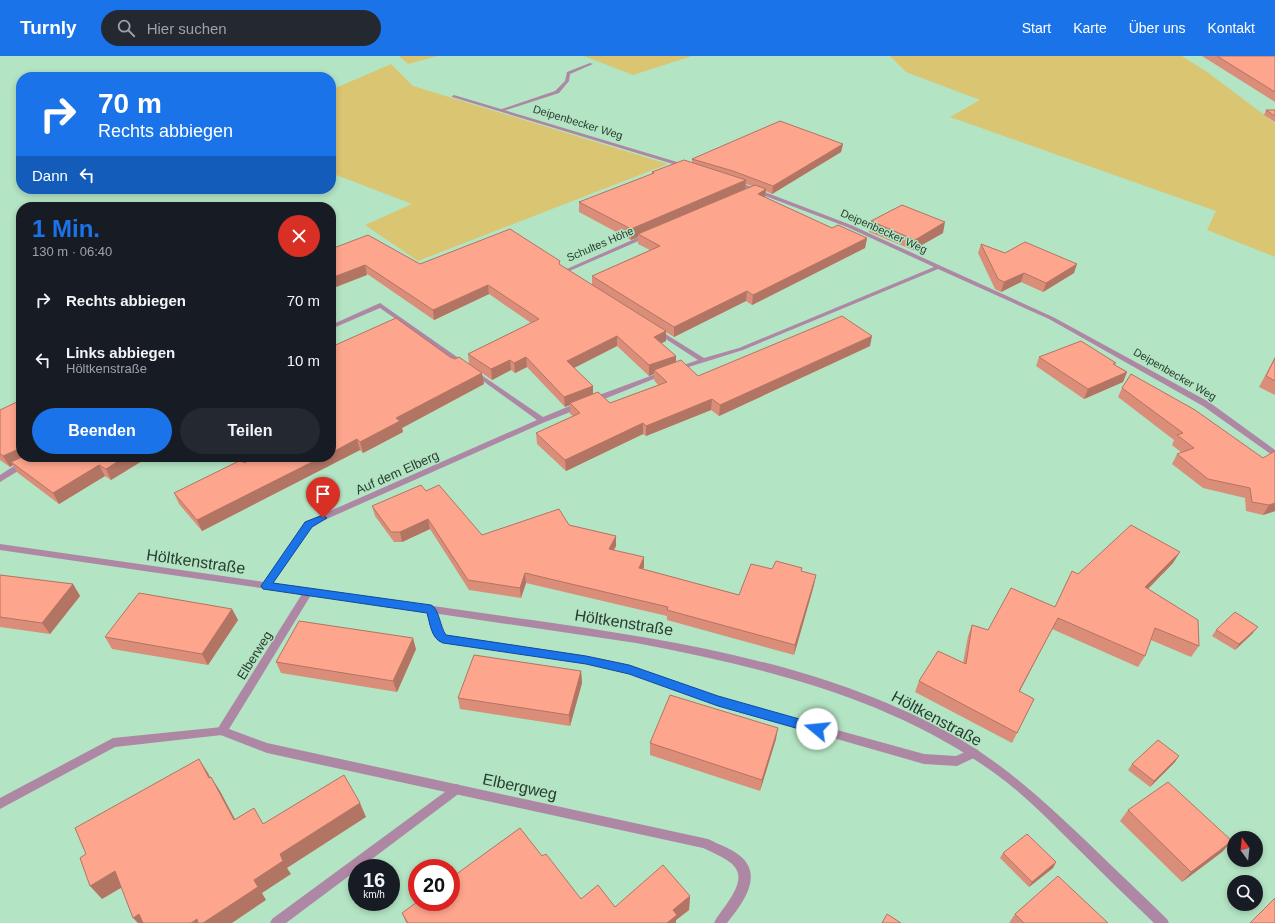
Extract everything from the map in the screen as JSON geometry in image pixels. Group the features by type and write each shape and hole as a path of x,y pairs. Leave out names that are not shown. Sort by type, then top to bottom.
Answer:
{"street":[{"path":"501,110 557,92 567,81 568,73 591,64"},
{"name":"Deipenbecker Weg","path":"454,96 688,167"},
{"name":"Deipenbecker Weg","path":"730,181 849,226 1065,325 1206,404 1275,454"},
{"path":"747,193 754,190"},
{"name":"Schultes Höhe","path":"574,280 563,272 655,232"},
{"path":"653,329 703,360 741,349 938,267"},
{"path":"336,325 380,305 542,420"},
{"name":"Auf dem Elberg","path":"266,586 308,524 542,420 650,378 703,360"},
{"path":"0,479 20,466 29,462"},
{"name":"Höltkenstraße","path":"0,547 636,639 729,658 819,684 895,711 974,753 1021,789 1163,923"},
{"name":"Elberweg","path":"222,731 308,592"},
{"path":"431,609 437,631 443,638 586,660 629,669 718,701 924,759 957,761 974,753"},
{"path":"0,804 113,743 222,731"},
{"name":"Elbergweg","path":"222,731 267,748 704,843 727,852 739,861 744,870 745,883 740,896 720,923"},
{"path":"276,923 457,789"}],"shaded area":[{"path":"399,56 437,56 408,64"},
{"path":"584,56 692,56 633,75"},
{"path":"890,56 1182,56 1207,72 1275,123 1275,257 1207,230 1216,211 950,117 980,100 906,72"},
{"path":"391,64 413,86 668,164 418,261 365,225 412,204 336,175 336,88"}],"building":[{"path":"1217,56 1275,56 1275,92"},
{"path":"1266,110 1275,110 1275,116"},
{"path":"780,121 843,144 773,186 733,171 692,159"},
{"path":"684,160 746,180 631,229 579,202 654,173 652,172"},
{"path":"755,185 766,189 758,194 832,228 838,225 867,238 753,295 747,291 674,327 592,276 660,246 638,234"},
{"path":"902,205 945,222 915,240 871,221"},
{"path":"510,229 560,261 559,264 666,331 654,337 676,356 649,365 617,336 567,361 593,386 564,397 526,357 514,363 510,360 491,369 468,354 539,319 488,285 433,310 365,265 336,276 336,247 368,235 420,264"},
{"path":"1025,242 1077,264 1046,283 1024,273 1004,282 998,279 981,244 1005,253"},
{"path":"842,316 872,336 720,405 712,399 646,426 643,423 565,460 536,433 580,413 570,403 598,392 610,403 667,382 654,370 681,360 698,376"},
{"path":"396,318 450,357 455,359 459,357 482,373 396,418 400,421 360,442 357,439 336,450 336,345"},
{"path":"1081,341 1116,363 1113,364 1127,372 1088,389 1039,357"},
{"path":"1275,358 1275,381 1266,376"},
{"path":"1131,374 1195,410 1263,458 1275,451 1275,503 1269,505 1252,502 1250,488 1208,479 1177,454 1194,448 1177,435 1183,433 1122,388"},
{"path":"16,402 16,450 3,456 0,454 0,410"},
{"path":"16,460 16,462 117,462 106,469 99,465 53,493 11,462"},
{"path":"237,462 312,462 197,520 174,493"},
{"path":"421,485 426,491 439,485 482,535 559,509 569,525 616,536 609,549 644,557 639,568 739,595 751,564 772,569 776,561 802,568 801,571 816,575 795,645 667,610 668,607 525,573 520,588 468,580 428,519 400,532 391,532 372,506"},
{"path":"1131,525 1180,552 1145,587 1198,620 1199,646 1155,628 1145,656 1058,618 1019,691 1034,699 1017,733 919,681 938,651 966,664 972,625 988,630 1011,588 1055,607 1072,571 1078,574"},
{"path":"0,575 73,584 42,623 0,617"},
{"path":"139,593 232,609 202,654 105,637"},
{"path":"1235,612 1258,627 1239,644 1216,630"},
{"path":"299,621 413,638 393,681 276,662"},
{"path":"474,655 581,671 569,715 458,698"},
{"path":"670,695 778,728 762,780 650,743"},
{"path":"1158,740 1179,756 1154,781 1132,764"},
{"path":"199,759 209,778 211,777 234,820 254,808 263,824 344,775 360,803 280,854 283,861 254,880 258,887 203,923 198,923 197,919 191,923 143,923 139,914 133,918 115,871 90,886 80,858 86,854 75,828"},
{"path":"1168,782 1227,836 1227,845 1191,872 1128,810"},
{"path":"520,828 542,856 546,854 581,899 598,885 615,907 663,865 690,896 673,910 677,915 667,923 408,923 402,913 408,909 408,911 460,911 460,871"},
{"path":"1027,834 1056,862 1032,882 1003,853"},
{"path":"1058,876 1108,923 1024,923 1015,914"},
{"path":"1275,898 1275,923 1250,923 1263,911"},
{"path":"887,914 901,923 882,923"}],"route":[{"path":"323,518 308,524 266,586 431,609 437,631 443,638 586,660 629,669 718,701 817,729"}]}
